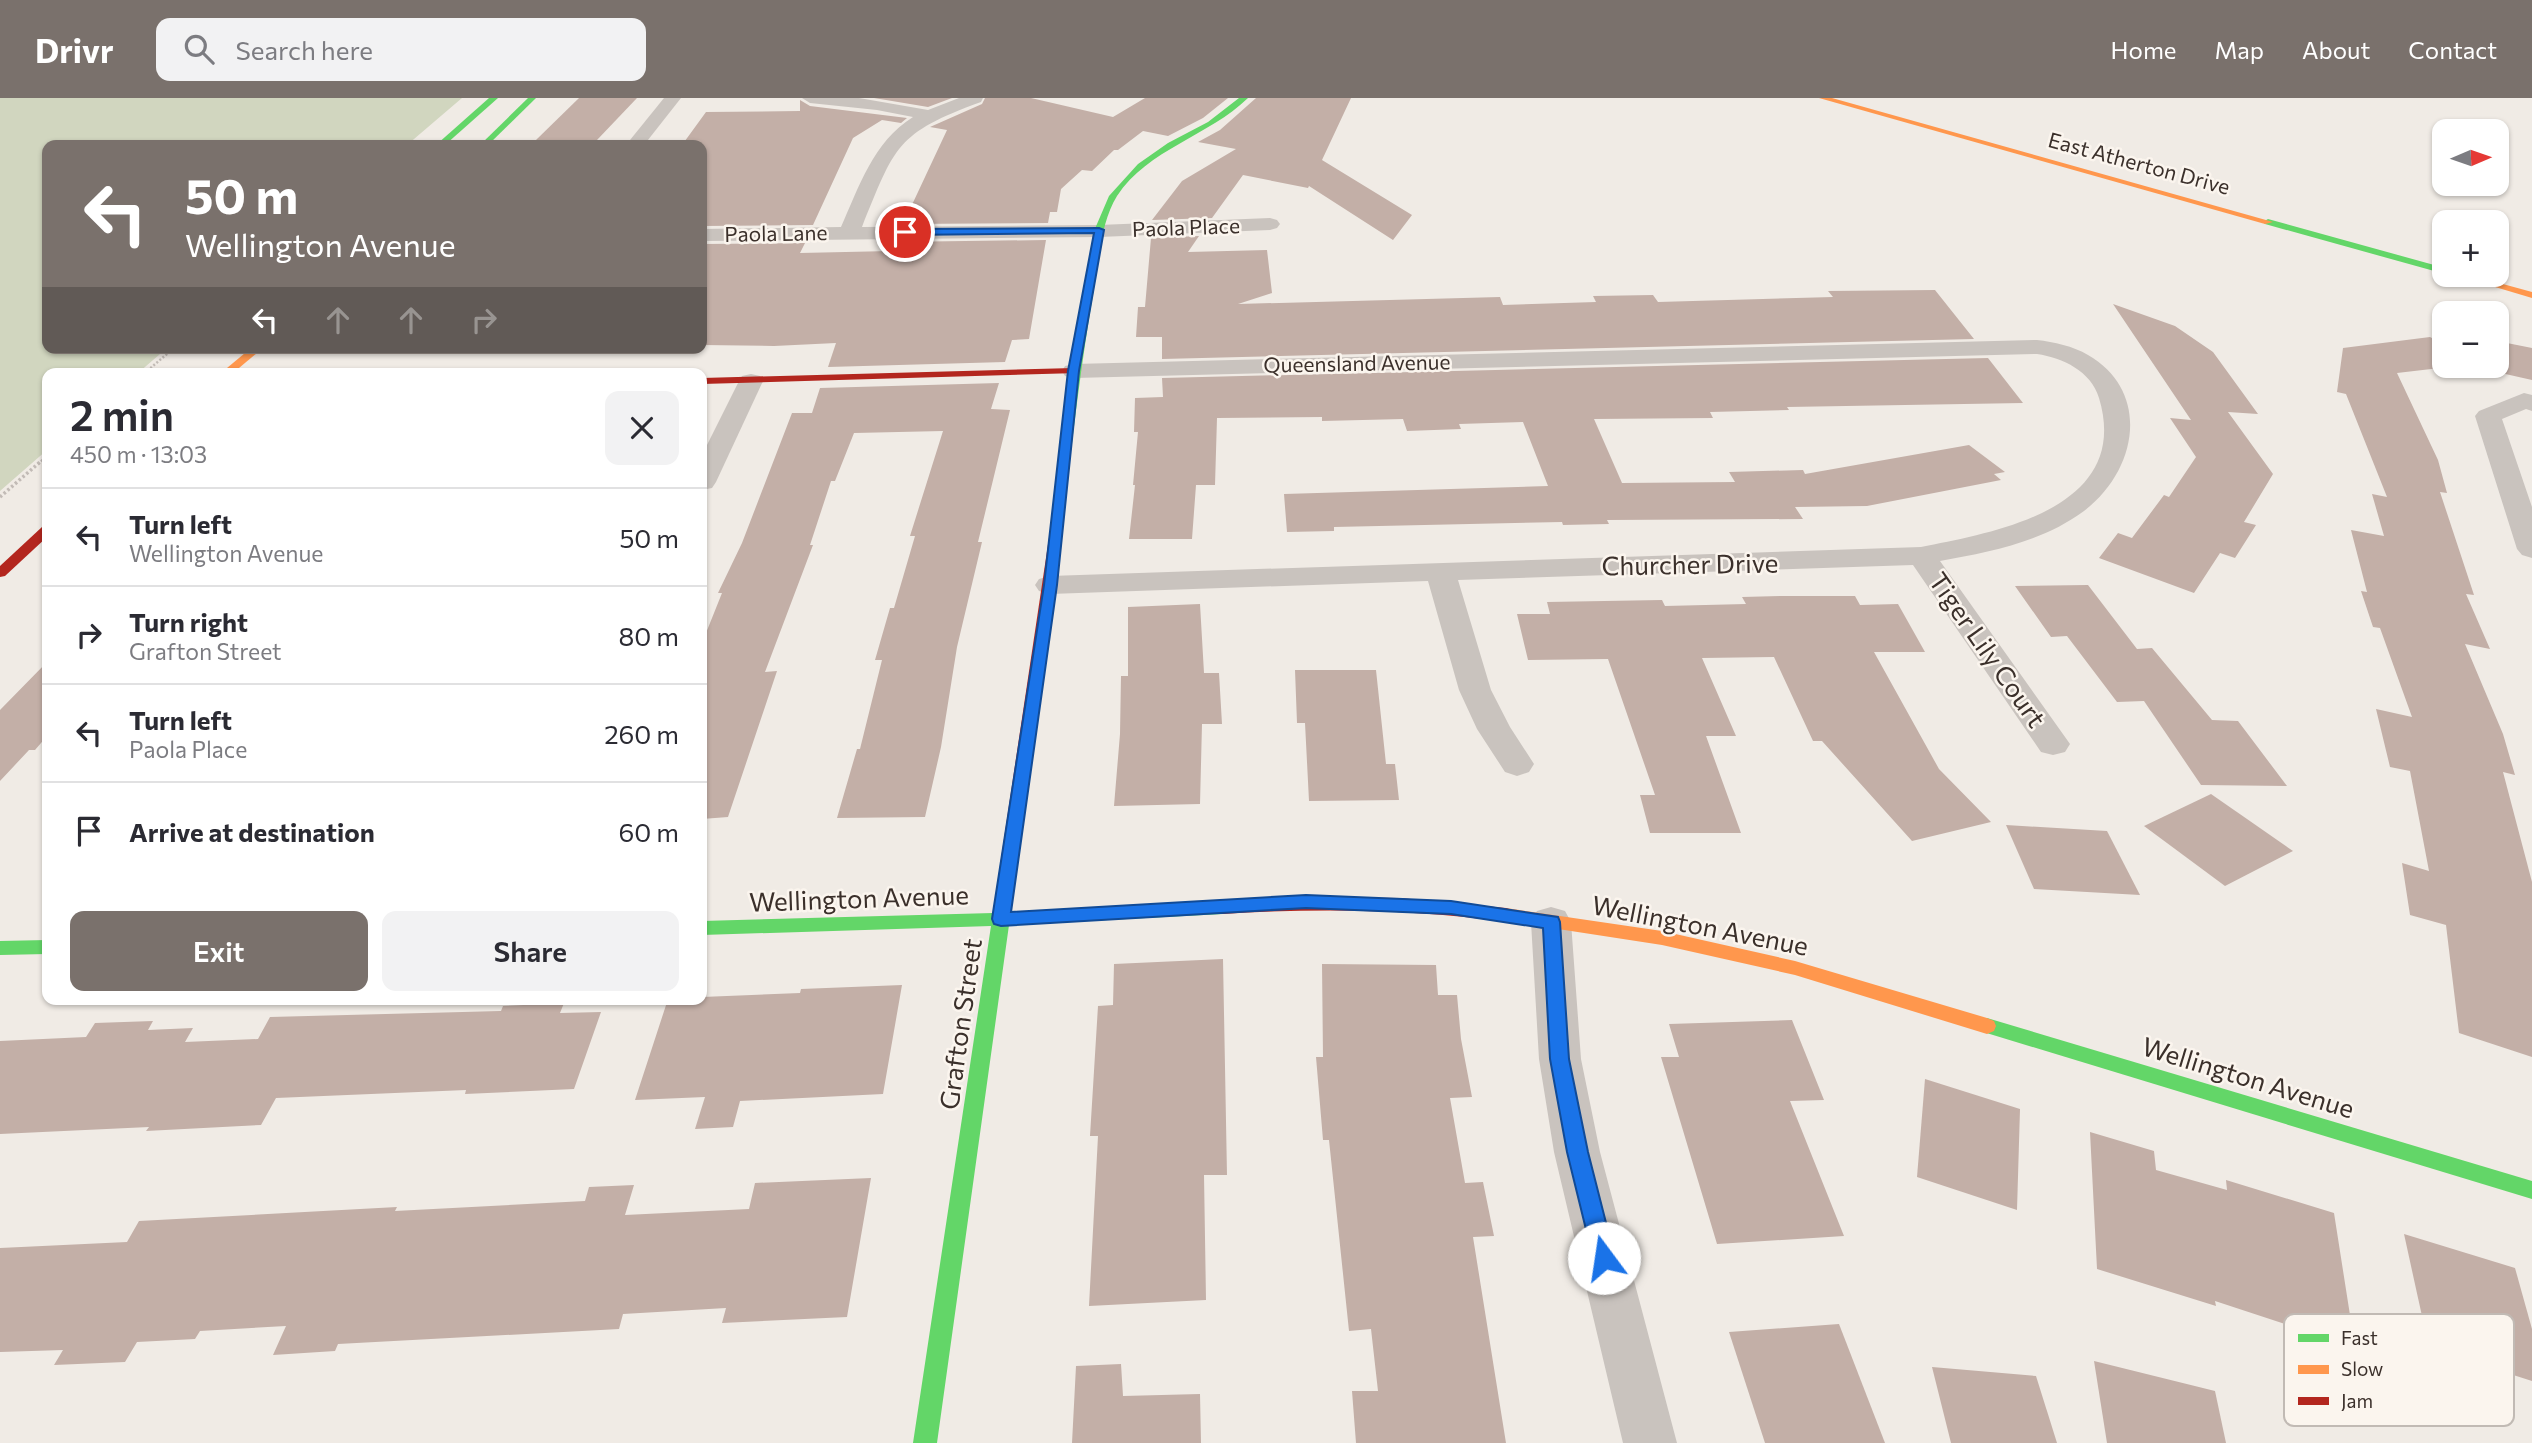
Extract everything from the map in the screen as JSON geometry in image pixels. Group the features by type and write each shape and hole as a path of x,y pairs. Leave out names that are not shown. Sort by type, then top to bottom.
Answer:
{"street":[{"path":"446,140 494,98"},
{"path":"489,140 532,98"},
{"path":"639,140 673,98 689,98"},
{"path":"810,98 877,105 931,116"},
{"path":"849,233 884,155 902,132 931,116 975,98"},
{"name":"Grafton Street","path":"925,1443 1051,585 1074,371 1099,230 1113,196 1141,166 1171,145 1211,124 1244,98"},
{"name":"East Atherton Drive","path":"1823,98 2432,267"},
{"name":"Paola Place","path":"849,233 1099,230 1270,224"},
{"name":"Paola Lane","path":"707,235 849,233"},
{"path":"2503,287 2532,295"},
{"name":"Queensland Avenue","path":"707,381 2012,348"},
{"name":"Churcher Drive","path":"1051,585 1922,556 2008,537 2036,528 2083,500 2099,485 2117,451 2117,412 2105,383 2093,369 2074,356 2052,349 2012,348"},
{"path":"224,365 246,354"},
{"path":"707,472 751,381"},
{"path":"2528,402 2488,416 2532,549"},
{"path":"0,573 42,535"},
{"name":"Tiger Lily Court","path":"1922,556 2053,744"},
{"path":"1440,571 1475,690 1494,729 1517,764"},
{"name":"Wellington Avenue","path":"707,928 1001,919 1306,902 1451,908 1552,922 1662,938 1795,968 2532,1190"},
{"path":"1552,922 1562,1072 1577,1152 1650,1443"},
{"path":"0,948 42,947"}],"path":[{"path":"151,368 167,354"},
{"path":"0,496 42,460"}],"green space":[{"path":"0,98 462,98 413,140 42,140 42,354 160,354 144,368 42,368 42,454 0,491"}],"building":[{"path":"579,98 637,98 597,140 536,140"},
{"path":"874,98 952,98 928,107"},
{"path":"985,98 1031,98 1113,117 1145,98 1228,98 1203,118 1168,136 1143,131 1118,150 1114,150 1092,171 1082,170 1061,189 1057,212 1050,212 1048,223 903,224 947,130 930,127 982,104"},
{"path":"1256,98 1351,98 1322,160 1412,215 1393,240 1309,186 1308,188 1243,175 1212,218 1152,220 1182,181 1236,149 1198,142 1220,130"},
{"path":"800,100 810,106 907,118 901,123 882,120 853,138 813,225 707,226 707,140 686,140 706,112 800,111"},
{"path":"1199,236 1188,252 1267,250 1272,293 1238,304 1500,297 1503,305 1596,302 1593,296 1653,295 1658,302 1833,297 1828,291 1935,290 1974,339 1162,359 1162,337 1136,337 1138,307 1145,307 1151,238"},
{"path":"1046,240 1029,339 1012,340 1005,362 828,367 836,343 707,345 707,244 805,243 800,253 891,251 895,242"},
{"path":"2113,304 2175,326 2213,352 2258,414 2228,412 2273,474 2244,522 2256,525 2235,558 2220,553 2194,593 2099,558 2118,533 2132,538 2164,495 2169,497 2196,457 2170,418 2191,420"},
{"path":"2432,338 2432,369 2397,373 2438,460 2447,493 2440,492 2474,595 2466,594 2490,649 2465,644 2503,734 2515,775 2503,772 2532,882 2532,1057 2459,1033 2446,925 2410,915 2402,863 2429,871 2410,771 2390,767 2376,709 2412,717 2380,628 2373,627 2361,591 2367,592 2351,530 2384,536 2372,494 2387,497 2346,394 2337,392 2343,348"},
{"path":"2509,343 2532,348 2532,380 2509,375"},
{"path":"1988,358 2023,403 1787,407 1789,410 1710,412 1713,418 1594,419 1622,483 1735,482 1729,472 1803,470 1805,474 1969,445 2005,472 1994,474 2001,480 1867,506 1795,507 1803,519 1607,520 1609,524 1563,525 1562,522 1334,527 1334,531 1287,532 1284,494 1548,486 1523,422 1459,424 1461,429 1407,431 1403,419 1322,421 1322,417 1217,418 1215,485 1196,485 1192,539 1129,539 1138,432 1134,432 1135,398 1163,397 1162,378"},
{"path":"999,383 991,409 1010,410 978,542 982,542 957,647 941,747 925,817 837,818 857,749 860,749 882,660 875,660 890,608 894,608 915,536 910,536 943,431 854,433 835,481 831,481 810,545 813,545 765,672 777,671 728,817 707,819 707,630 722,593 718,593 742,543 792,413 812,413 820,388"},
{"path":"2088,585 2137,649 2152,648 2212,720 2238,721 2287,786 2201,785 2144,701 2117,702 2067,636 2051,637 2015,586"},
{"path":"1855,596 1860,605 1898,604 1925,652 1874,652 1939,769 1991,822 1912,841 1822,741 1813,741 1774,657 1702,658 1736,736 1706,736 1741,833 1650,833 1640,795 1655,795 1608,659 1528,660 1517,614 1550,614 1547,602 1662,600 1665,606 1746,604 1742,597"},
{"path":"1200,604 1204,673 1219,673 1222,724 1202,724 1200,804 1114,806 1120,734 1121,676 1128,676 1128,607"},
{"path":"42,667 42,742 35,750 29,750 0,781 0,710"},
{"path":"1295,670 1376,670 1386,764 1395,764 1399,800 1309,801 1305,723 1297,723"},
{"path":"2211,794 2293,851 2225,886 2144,826"},
{"path":"2006,825 2107,831 2140,895 2034,889"},
{"path":"1223,959 1227,1175 1204,1175 1206,1300 1089,1306 1098,1136 1090,1136 1098,1006 1113,1005 1114,964"},
{"path":"1322,964 1436,965 1438,995 1457,995 1461,1039 1472,1097 1450,1098 1465,1183 1483,1182 1494,1236 1473,1237 1506,1443 1356,1443 1352,1391 1378,1391 1371,1329 1349,1331 1329,1140 1323,1140 1316,1057 1323,1057"},
{"path":"902,985 883,1094 740,1101 733,1127 695,1129 705,1097 635,1100 666,1005 707,1005 707,997 800,993 801,989"},
{"path":"563,1005 560,1013 601,1012 574,1089 465,1094 466,1090 276,1098 261,1125 0,1134 0,1041 86,1037 95,1023 153,1021 148,1030 193,1028 185,1042 258,1039 270,1017 501,1011 503,1006"},
{"path":"1792,1020 1824,1100 1790,1101 1844,1236 1717,1244 1661,1057 1679,1057 1669,1024"},
{"path":"1925,1079 2020,1109 2017,1210 1917,1177"},
{"path":"2090,1132 2154,1151 2156,1170 2227,1190 2226,1180 2334,1213 2350,1314 2284,1314 2284,1324 2215,1301 2216,1306 2097,1269"},
{"path":"871,1178 847,1317 722,1323 726,1308 623,1314 619,1329 338,1344 335,1351 273,1355 286,1326 200,1331 195,1339 137,1342 125,1362 54,1365 63,1350 0,1352 0,1248 127,1242 139,1221 397,1207 395,1211 585,1201 589,1187 634,1185 625,1215 749,1209 755,1183"},
{"path":"2404,1234 2515,1268 2532,1329 2532,1381 2514,1375 2514,1314 2422,1314"},
{"path":"1839,1324 1885,1443 1765,1443 1729,1332"},
{"path":"2094,1361 2215,1391 2226,1443 2107,1443"},
{"path":"1121,1364 1123,1396 1200,1394 1201,1443 1072,1443 1076,1366"},
{"path":"1932,1367 2036,1376 2057,1443 1951,1443"}],"traffic: fast":[{"path":"446,140 494,98"},
{"path":"489,140 532,98"},
{"path":"1056,531 1074,371 1099,231 1113,196 1141,166 1171,145 1211,124 1244,98"},
{"path":"2268,222 2432,267"},
{"path":"925,1443 1005,892"},
{"path":"707,928 1001,919 1223,907"},
{"path":"0,948 42,947"},
{"path":"1987,1026 2532,1190"}],"traffic: slow":[{"path":"1823,98 2268,222"},
{"path":"2503,287 2532,295"},
{"path":"232,368 250,354"},
{"path":"1506,915 1662,938 1795,968 1987,1026"}],"traffic: jam":[{"path":"707,381 1074,371"},
{"path":"1005,892 1056,531"},
{"path":"0,573 42,535"},
{"path":"1223,907 1364,903 1506,915"}],"route":[{"path":"905,232 1099,230 1074,371 1051,585 1001,919 1306,902 1451,908 1552,922 1560,1059 1577,1152 1604,1258"}]}
